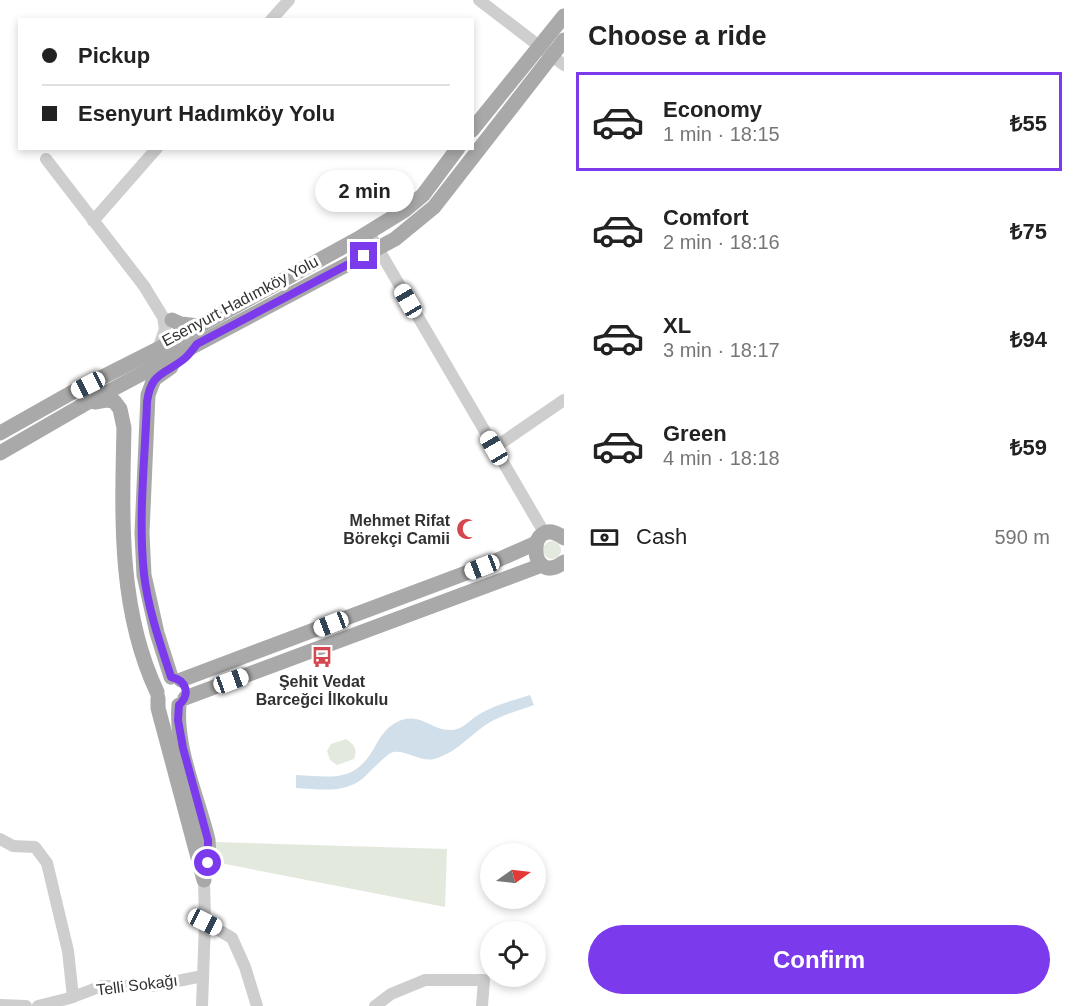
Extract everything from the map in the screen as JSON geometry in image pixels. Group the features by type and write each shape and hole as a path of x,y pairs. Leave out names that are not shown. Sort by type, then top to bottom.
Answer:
{"main road":[{"name":"Esenyurt Hadımköy Yolu","path":"474,128 552,56 564,16"},
{"name":"Esenyurt Hadımköy Yolu","path":"0,453 83,405 395,239 434,207 564,40"},
{"name":"Esenyurt Hadımköy Yolu","path":"0,433 369,233 405,210 423,195 457,150"},
{"path":"172,320 181,324 199,326"},
{"path":"197,344 184,359 154,379 150,388 147,402 142,533 144,575 157,633 176,679 186,688 178,720 183,748 208,840 209,856 204,880"},
{"path":"83,405 106,400 114,401 122,415 124,428 122,527 127,584 142,653 157,695 158,708 204,880"},
{"path":"157,695 162,680 176,679 482,567 554,536"},
{"path":"542,565 535,552 554,536"},
{"path":"157,695 169,707 542,565 563,568"}],"street":[{"path":"274,18 289,0"},
{"path":"478,0 552,56"},
{"path":"93,221 155,150"},
{"path":"46,159 144,286 163,317 165,329 158,349"},
{"path":"369,233 494,448 554,536"},
{"path":"144,286 150,290 172,320 177,338"},
{"path":"494,448 564,400"},
{"path":"0,839 13,846 35,847 47,862 68,951 73,997"},
{"path":"202,1006 204,880"},
{"path":"205,922 232,938 245,967 257,1006"},
{"name":"Telli Sokağı","path":"38,1006 73,997 102,986 152,986 203,976"},
{"path":"375,1006 391,994 425,980 483,980 482,1006"},
{"path":"0,1005 26,1006"}],"shaded area":[{"path":"548,541 556,541 561,546 559,557 548,559 543,554 543,546"},
{"path":"530,695 534,705 492,721 442,756 428,760 394,752 362,779 347,787 330,790 296,788 296,775 334,776 353,771 369,756 386,730 399,721 414,719 444,730 455,730 488,710"},
{"path":"346,739 356,752 354,759 337,765 330,760 327,751 331,744"},
{"path":"215,842 447,849 445,907 215,862"}],"place":[{"name":"Mehmet Rifat Börekçi Camii","path":"467,529"},
{"name":"Şehit Vedat Barceğci İlkokulu","path":"322,657"}],"route":[{"path":"208,863 208,840 179,728 179,705 185,698 186,688 181,680 171,677 157,633 144,575 142,533 147,402 150,388 158,375 184,359 197,344 364,256"}]}
